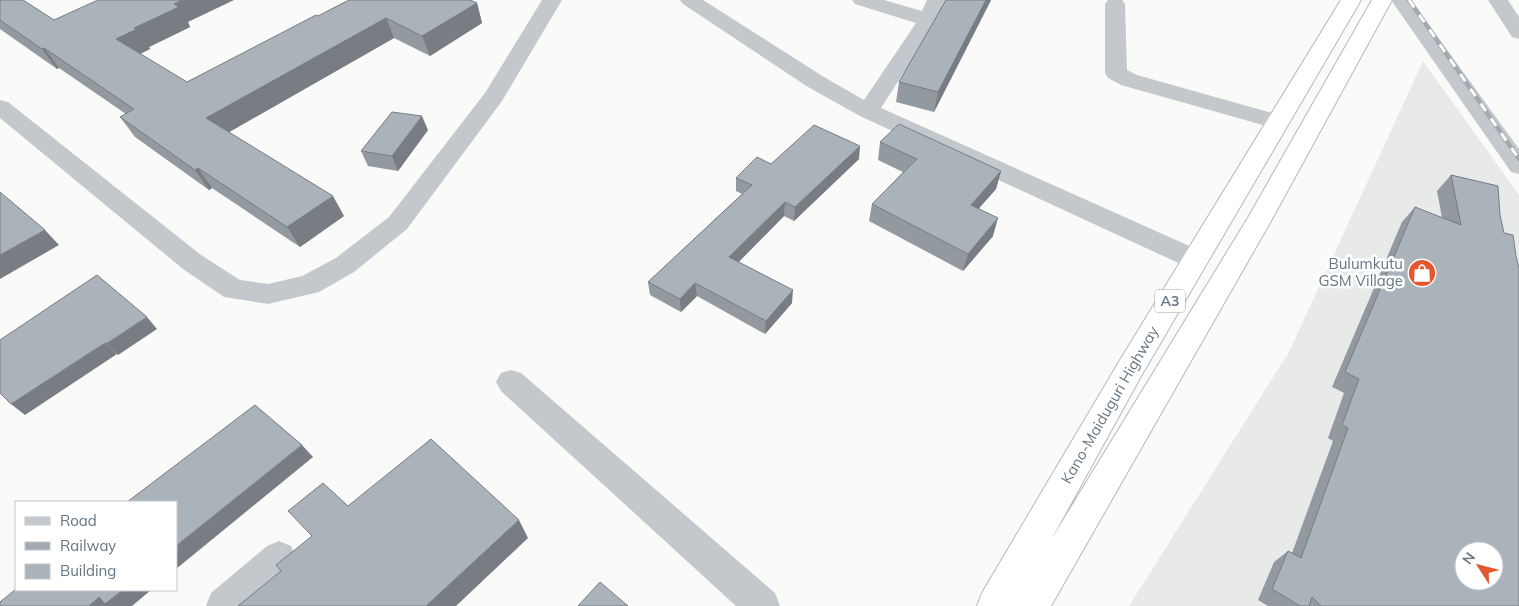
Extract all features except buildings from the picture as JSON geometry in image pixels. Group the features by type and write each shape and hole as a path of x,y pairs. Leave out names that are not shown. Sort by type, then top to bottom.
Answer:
{"highway":[{"name":"Kano-Maiduguri Highway","path":"995,606 1130,368 1351,0"},
{"name":"A3","path":"1032,606 1258,221 1382,0"}],"street":[{"path":"0,108 192,262 234,290 268,294 309,285 345,265 398,223 494,96 552,0"},
{"path":"690,0 816,82 868,111 1196,260"},
{"path":"862,0 919,16 927,21"},
{"path":"868,111 927,21 937,0"},
{"path":"1401,0 1519,166"},
{"path":"1498,0 1519,33"},
{"path":"1115,4 1116,73 1129,80 1278,122"},
{"path":"511,382 762,606"},
{"path":"224,606 280,558"}],"shaded area":[{"name":"Bulumkutu GSM Village","path":"1423,61 1519,195 1519,606 1129,606 1289,352"}],"railway":[{"path":"1409,0 1519,159"}],"place":[{"name":"Bulumkutu GSM Village","path":"1422,273"}]}
